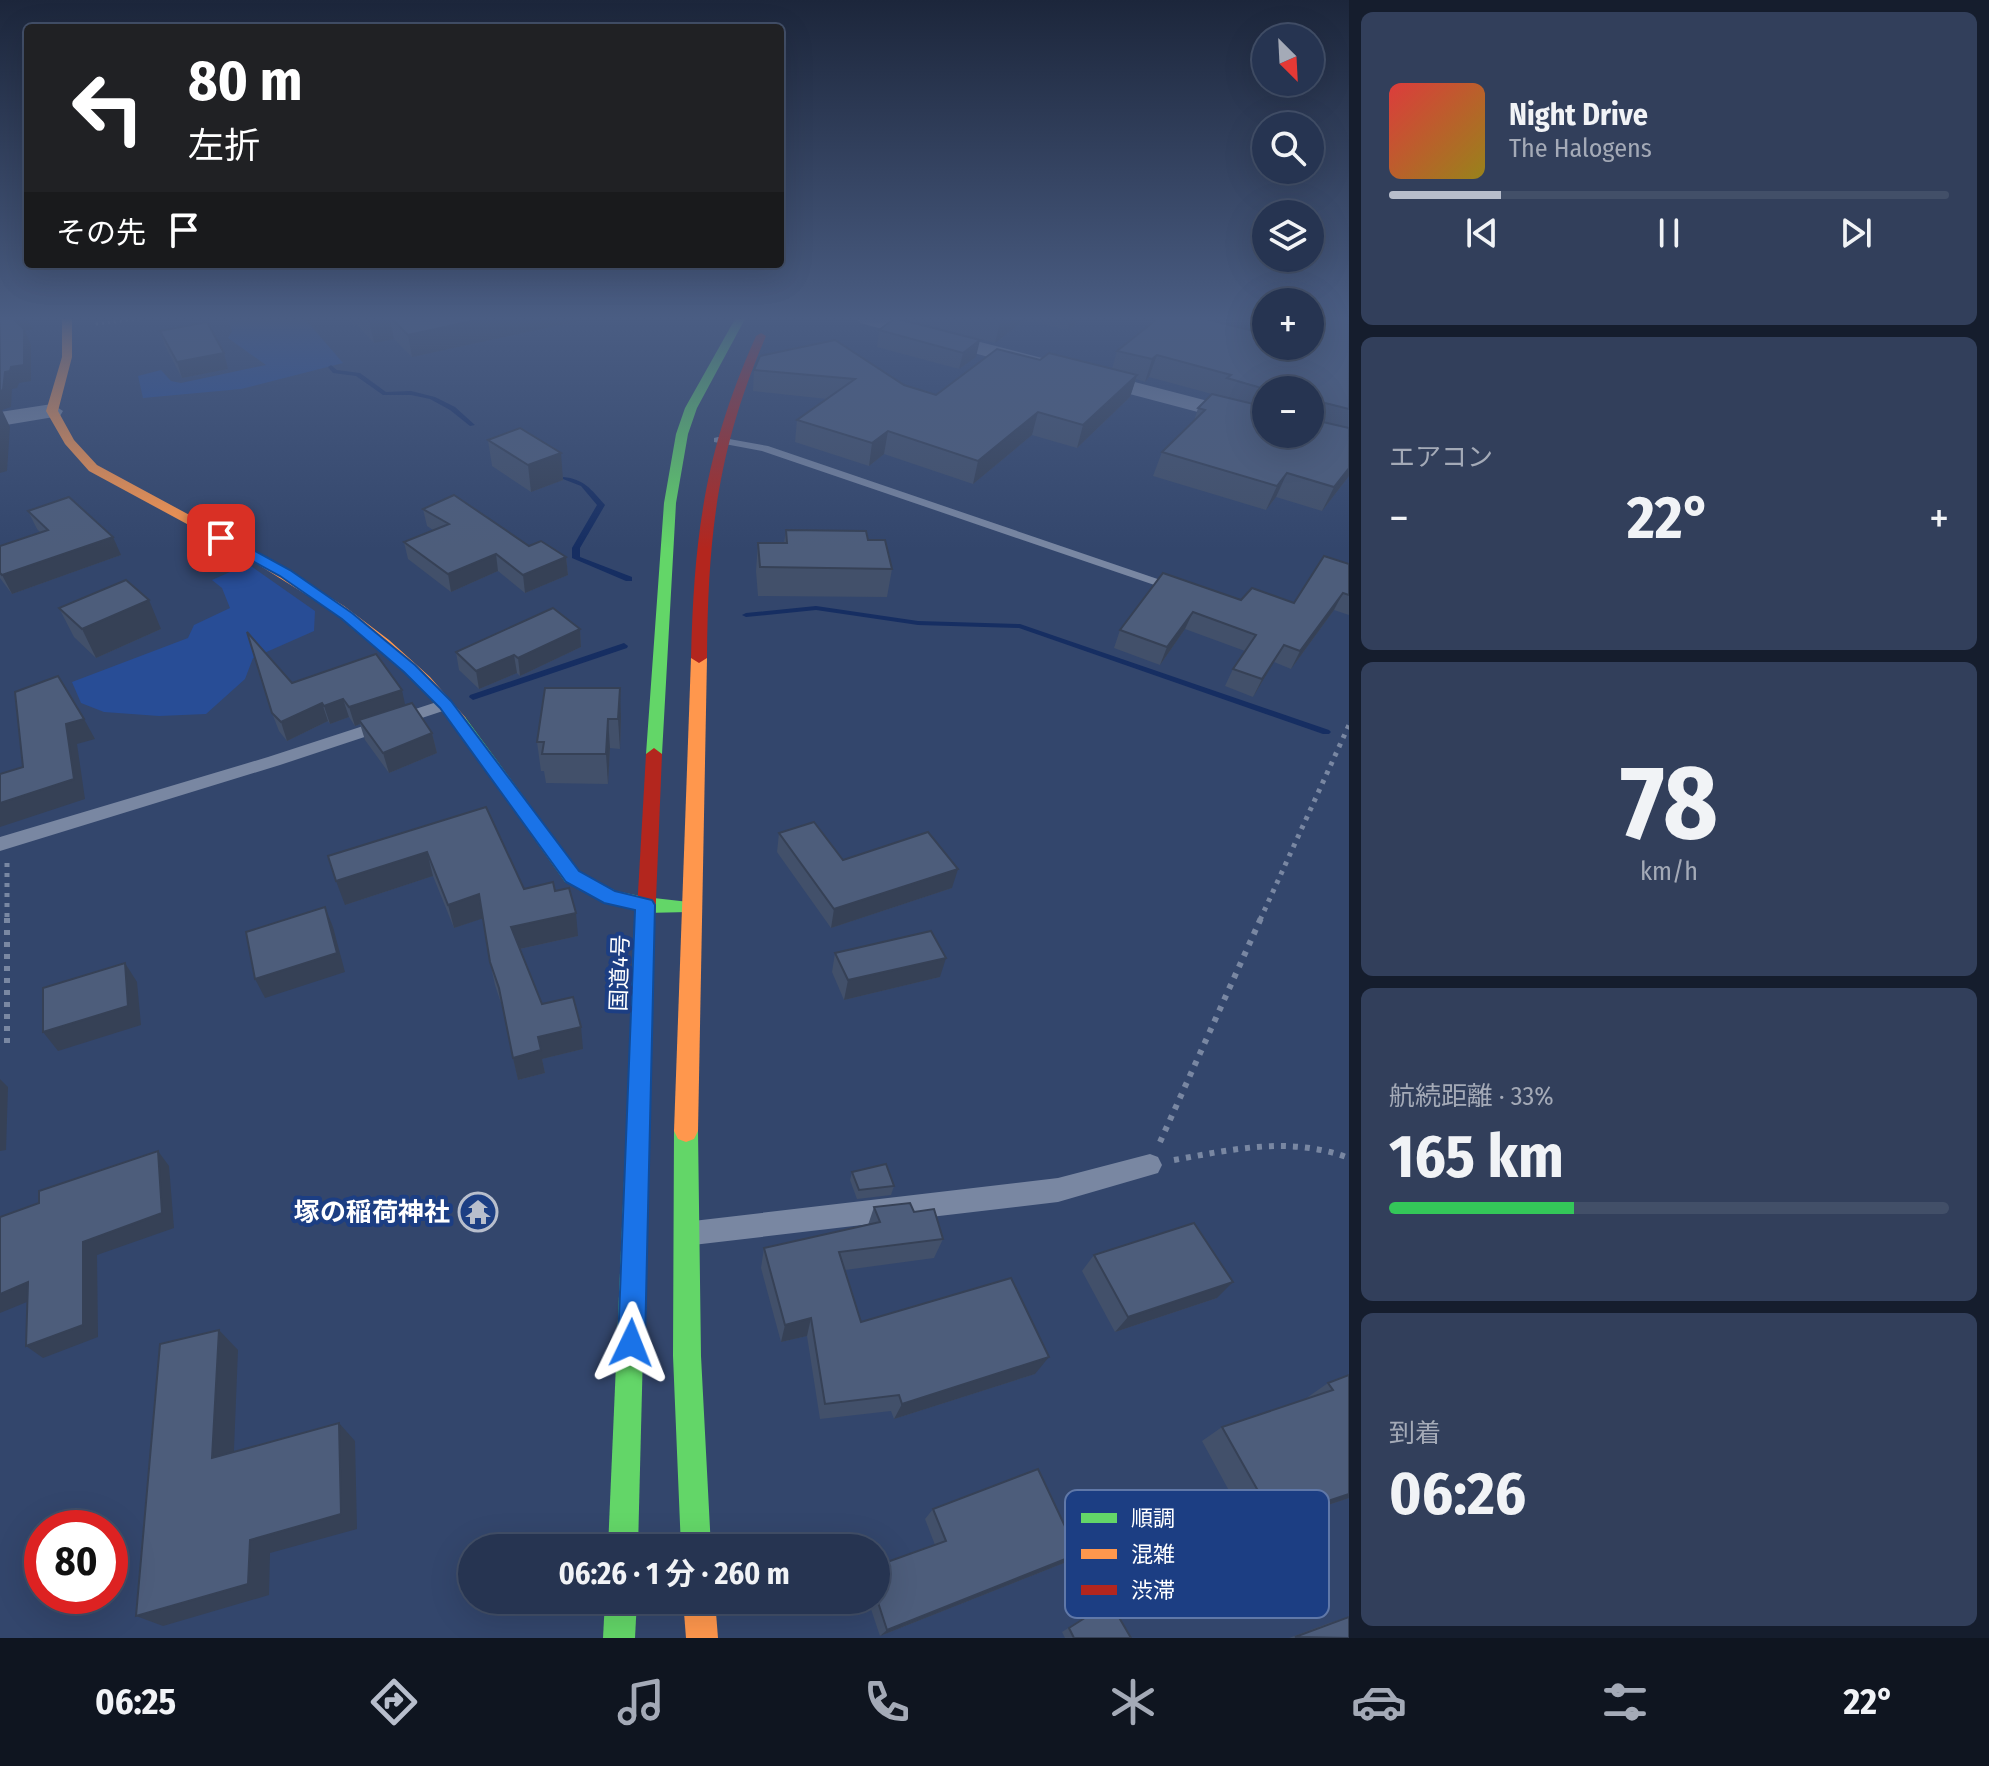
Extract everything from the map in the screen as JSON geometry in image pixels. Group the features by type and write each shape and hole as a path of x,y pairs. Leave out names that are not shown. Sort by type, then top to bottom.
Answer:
{"main road":[{"path":"56,395 52,411 65,438 93,468 285,573 347,616 410,668 446,704 572,877 611,897 645,905 692,907"},
{"name":"国道4号","path":"623,1534 645,905 670,503 682,434 698,395"},
{"path":"695,1534 688,1439 687,1234 692,907 705,504 718,440 734,395"},
{"path":"619,1638 620,1614"},
{"path":"700,1614 702,1638"}],"street":[{"path":"1160,395 1252,419"},
{"path":"0,419 52,411"}],"lane":[{"path":"718,440 764,448 1180,589"},
{"path":"4,843 446,704"},
{"path":"687,1234 1058,1190 1150,1165"}],"path":[{"path":"1150,1165 1349,725"},
{"path":"4,843 7,1048"},
{"path":"1150,1165 1243,1148 1299,1144 1330,1150 1349,1158"}],"shaded area":[{"path":"248,564 315,611 314,631 253,658 245,679 206,714 159,716 104,712 81,703 72,682 188,638 194,625 230,608 222,588 212,580"}],"building":[{"path":"832,395 1115,395 1083,425 1038,412 978,461 888,431 872,443 797,420"},
{"path":"1211,395 1252,404 1252,448 1324,448 1324,422 1349,428 1349,468 1334,487 1287,473 1277,486 1162,452 1205,410 1198,408"},
{"path":"1324,395 1349,395 1349,409 1324,403"},
{"path":"520,428 561,453 528,465 488,440"},
{"path":"454,495 529,546 541,541 566,557 523,575 496,554 448,574 404,542 449,524 423,509"},
{"path":"69,497 113,537 2,575 0,546 48,530 28,511"},
{"path":"786,530 866,531 868,540 885,540 892,569 760,567 758,543 787,543"},
{"path":"1324,556 1349,564 1349,595 1343,593 1300,651 1284,645 1262,679 1233,669 1256,635 1193,612 1167,647 1120,630 1163,573 1241,600 1252,588 1294,603"},
{"path":"126,580 149,600 82,629 59,608"},
{"path":"553,608 580,629 518,658 514,655 476,671 456,652"},
{"path":"247,632 292,683 376,654 402,690 349,707 343,699 324,706 322,703 281,722 272,713"},
{"path":"58,676 84,719 66,724 74,779 0,803 0,774 23,767 15,692"},
{"path":"545,688 620,688 618,719 608,719 606,754 542,754 544,742 537,742"},
{"path":"412,703 432,733 383,753 359,720"},
{"path":"486,807 524,889 553,882 555,891 569,888 576,913 511,927 542,1004 573,997 581,1027 538,1037 541,1050 513,1058 499,988 490,962 479,894 448,905 427,852 336,881 328,856"},
{"path":"814,822 843,860 928,832 958,869 834,909 779,833"},
{"path":"325,907 337,953 255,979 246,932"},
{"path":"931,931 946,958 848,980 835,953"},
{"path":"125,963 128,1006 43,1032 43,988"},
{"path":"158,1151 162,1213 83,1242 83,1325 26,1346 28,1282 0,1294 0,1217 39,1203 39,1191"},
{"path":"886,1164 894,1186 859,1190 852,1172"},
{"path":"910,1203 914,1212 934,1209 943,1239 839,1252 861,1322 1011,1278 1049,1357 902,1404 899,1395 825,1404 811,1318 785,1325 764,1248 880,1222 874,1207"},
{"path":"1194,1223 1233,1282 1128,1317 1094,1255"},
{"path":"219,1330 212,1458 339,1423 341,1514 250,1540 248,1584 136,1616 160,1344"},
{"path":"1349,1375 1349,1494 1329,1501 1329,1490 1258,1490 1222,1427 1333,1390 1328,1383"},
{"path":"1038,1469 1065,1526 1065,1559 887,1630 882,1614 890,1614 890,1561 946,1541 933,1509"},
{"path":"1349,1617 1349,1638 1295,1637"},
{"path":"1085,1618 1119,1618 1131,1638 1074,1638 1069,1628"}],"waterway":[{"path":"424,395 453,409 472,425"},
{"path":"565,478 583,485 601,505 576,548 576,558 629,579"},
{"path":"746,615 816,608 918,623 1020,626 1326,732"},
{"path":"473,697 624,646"}],"traffic: fast":[{"path":"654,754 670,503 682,434 698,395"},
{"path":"459,721 572,877 611,897 645,905 682,907"},
{"path":"623,1534 642,997"},
{"path":"686,1131 687,1356 695,1534"},
{"path":"619,1638 620,1614"}],"traffic: slow":[{"path":"56,395 52,411 69,442 93,468 240,548 339,609 424,681 459,721"},
{"path":"686,1131 699,658"},
{"path":"700,1614 702,1638"}],"traffic: jam":[{"path":"699,658 702,572 710,493 737,395"},
{"path":"642,997 654,754"}],"place":[{"name":"塚の稲荷神社","path":"478,1212"}],"route":[{"path":"221,538 285,573 347,616 410,668 446,704 572,877 611,897 645,905 631,1343"}]}
